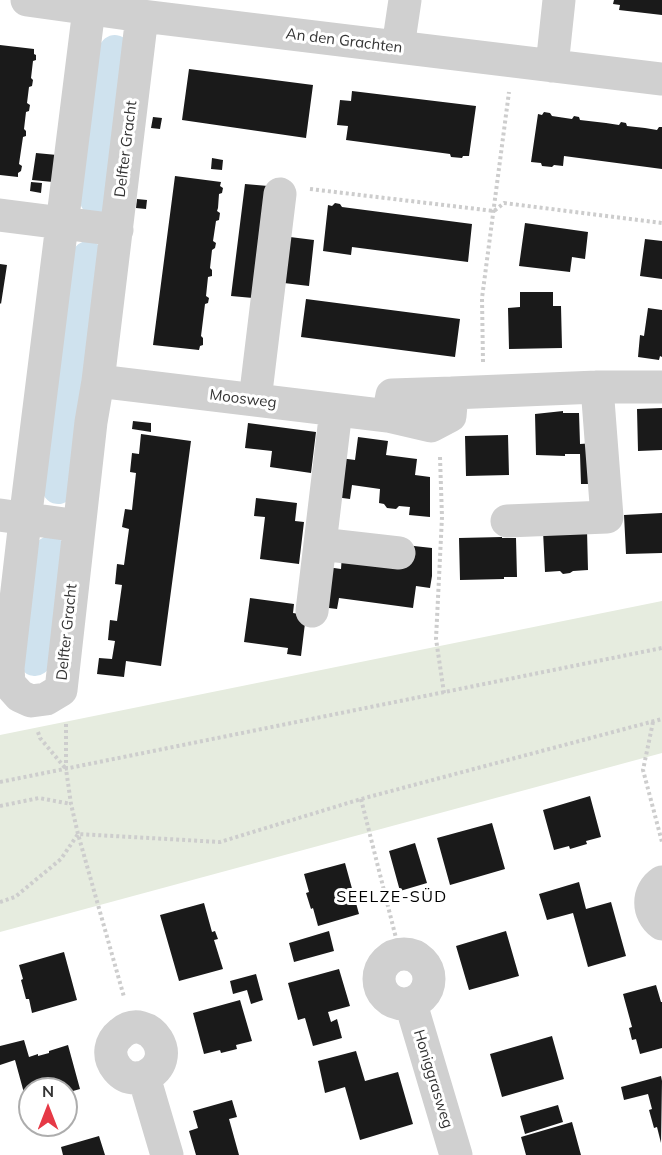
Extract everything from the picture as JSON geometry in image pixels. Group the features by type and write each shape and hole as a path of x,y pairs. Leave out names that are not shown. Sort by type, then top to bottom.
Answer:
{"street":[{"name":"An den Grachten","path":"27,0 151,11 398,47 662,80"},
{"path":"398,47 405,0"},
{"path":"552,66 559,0"},
{"path":"31,701 20,696 9,684 12,516 61,222 84,5"},
{"name":"Delfter Gracht","path":"31,701 46,699 61,690 91,422 117,230 151,11"},
{"path":"255,400 280,194"},
{"path":"0,215 117,230"},
{"name":"Moosweg","path":"98,381 388,416 431,426"},
{"path":"507,521 607,517 597,387"},
{"path":"388,416 392,395 597,387 662,387"},
{"path":"431,426 450,416 468,393"},
{"path":"312,610 336,410"},
{"path":"12,516 79,526"},
{"path":"320,544 399,554"},
{"path":"662,882 652,892 650,900 653,915 662,924"},
{"name":"Honiggrasweg","path":"400,954 416,957 423,962 427,970 428,986 424,994 411,1004 456,1155"},
{"path":"133,1028 149,1031 160,1043 161,1060 157,1067 144,1077 167,1155"}],"path":[{"path":"468,393 513,62"},
{"path":"280,194 294,187 494,211 504,203 662,223"},
{"path":"431,426 438,434 440,470 442,517 436,639 444,693"},
{"path":"0,782 662,648"},
{"path":"61,690 66,719 66,769 71,804 133,1028"},
{"path":"31,701 40,738 66,769"},
{"path":"78,834 220,842 361,799 662,719"},
{"path":"652,722 643,770 662,842"},
{"path":"0,806 39,798 71,804"},
{"path":"361,799 400,954"},
{"path":"0,902 15,897 61,859 78,834"}],"shaded area":[{"path":"662,601 662,753 0,932 0,735"}],"building":[{"path":"614,0 662,0 662,15 619,10 620,5 613,4"},
{"path":"0,45 34,49 36,55 36,60 33,61 31,78 33,80 32,86 29,87 27,103 30,105 29,111 26,112 24,129 26,136 23,137 19,164 22,166 18,177 0,175"},
{"path":"189,69 313,85 306,138 182,120"},
{"path":"352,91 476,106 469,156 451,157 450,154 346,140 348,126 337,125 340,100 351,101"},
{"path":"544,112 552,116 572,119 574,116 579,117 580,120 619,125 621,122 626,123 627,126 657,130 662,127 662,169 564,156 563,166 542,166 541,163 531,162 538,114 542,115"},
{"path":"153,117 162,118 160,129 151,128"},
{"path":"36,153 57,155 53,182 32,180"},
{"path":"212,158 223,160 222,170 211,169"},
{"path":"175,176 221,182 220,186 223,188 222,193 219,194 217,211 220,213 219,220 216,221 213,241 216,243 212,250 210,268 212,276 208,277 206,296 209,298 208,303 205,304 201,336 203,345 199,350 153,345"},
{"path":"31,182 42,183 41,193 30,191"},
{"path":"245,184 268,186 253,298 231,296"},
{"path":"137,199 147,200 146,209 136,208"},
{"path":"335,203 342,207 472,224 468,262 352,247 351,255 323,251 328,205 332,206"},
{"path":"525,223 588,232 585,259 572,257 570,272 519,266"},
{"path":"290,237 314,240 309,286 284,283"},
{"path":"645,239 662,241 662,279 640,276"},
{"path":"0,264 7,265 1,304 0,303"},
{"path":"520,292 553,292 553,306 561,306 562,348 509,349 508,308 520,307"},
{"path":"306,299 460,319 455,357 301,337"},
{"path":"648,308 662,310 662,357 660,356 659,360 638,357 640,335 644,336"},
{"path":"662,408 662,450 638,451 637,409"},
{"path":"563,411 563,413 579,413 580,444 595,443 596,484 581,484 580,454 536,455 535,414"},
{"path":"133,421 151,423 151,432 132,429"},
{"path":"248,423 316,432 311,473 270,467 272,451 245,448"},
{"path":"141,434 191,441 161,666 126,661 124,677 97,674 99,658 112,659 115,641 108,640 110,620 117,621 122,585 115,584 117,564 124,565 129,529 122,527 125,509 132,510 136,473 130,472 132,453 139,454"},
{"path":"508,435 509,475 466,476 465,436"},
{"path":"358,437 388,441 386,455 417,459 415,475 430,477 430,517 409,515 410,507 387,508 384,504 379,503 380,489 352,485 350,499 335,497 340,458 355,460"},
{"path":"256,498 297,503 295,521 304,522 299,564 260,559 265,517 254,516"},
{"path":"662,513 662,553 626,554 624,515"},
{"path":"587,530 588,570 563,574 560,571 545,572 543,531"},
{"path":"459,538 516,538 517,577 460,580"},
{"path":"405,545 432,548 430,588 416,586 413,608 339,598 337,609 321,607 327,567 341,569 342,555"},
{"path":"250,598 294,604 293,613 306,615 301,656 287,654 288,648 244,642"},
{"path":"590,796 601,837 570,849 569,846 554,850 543,810"},
{"path":"492,823 505,869 450,885 437,838"},
{"path":"415,843 427,883 400,891 389,851"},
{"path":"345,863 359,914 318,926 306,893 309,892 304,874"},
{"path":"579,882 586,909 611,902 626,956 588,967 573,913 547,920 539,894"},
{"path":"204,903 212,932 215,931 218,939 214,940 223,969 179,981 160,915"},
{"path":"329,931 334,951 294,962 289,943"},
{"path":"506,931 519,976 469,990 456,946"},
{"path":"64,952 77,1000 32,1013 29,999 26,999 19,965"},
{"path":"339,969 350,1006 328,1012 331,1022 337,1019 342,1038 313,1046 305,1018 298,1020 288,983"},
{"path":"256,974 263,1000 251,1004 247,990 233,994 230,981"},
{"path":"656,985 662,1002 662,1048 640,1054 636,1039 632,1040 629,1028 632,1027 623,994"},
{"path":"240,1000 252,1041 236,1045 237,1049 204,1054 193,1013"},
{"path":"552,1036 564,1079 502,1097 490,1054"},
{"path":"24,1040 29,1057 49,1053 49,1051 68,1045 77,1077 20,1077 15,1060 0,1065 0,1046"},
{"path":"356,1051 365,1081 398,1072 413,1124 360,1140 345,1087 325,1093 318,1061"},
{"path":"661,1076 661,1143 649,1110 652,1109 648,1094 624,1100 621,1087"},
{"path":"232,1100 237,1117 229,1119 239,1155 196,1155 189,1131 198,1128 193,1111"},
{"path":"558,1105 563,1122 525,1134 520,1116"},
{"path":"572,1122 581,1155 526,1155 521,1137"},
{"path":"99,1136 105,1155 63,1155 61,1147"}],"waterway":[{"path":"96,200 115,51"},
{"path":"58,488 88,257"},
{"path":"35,660 50,552"}],"district":[{"name":"SEELZE-SÜD","path":"392,897"}]}
